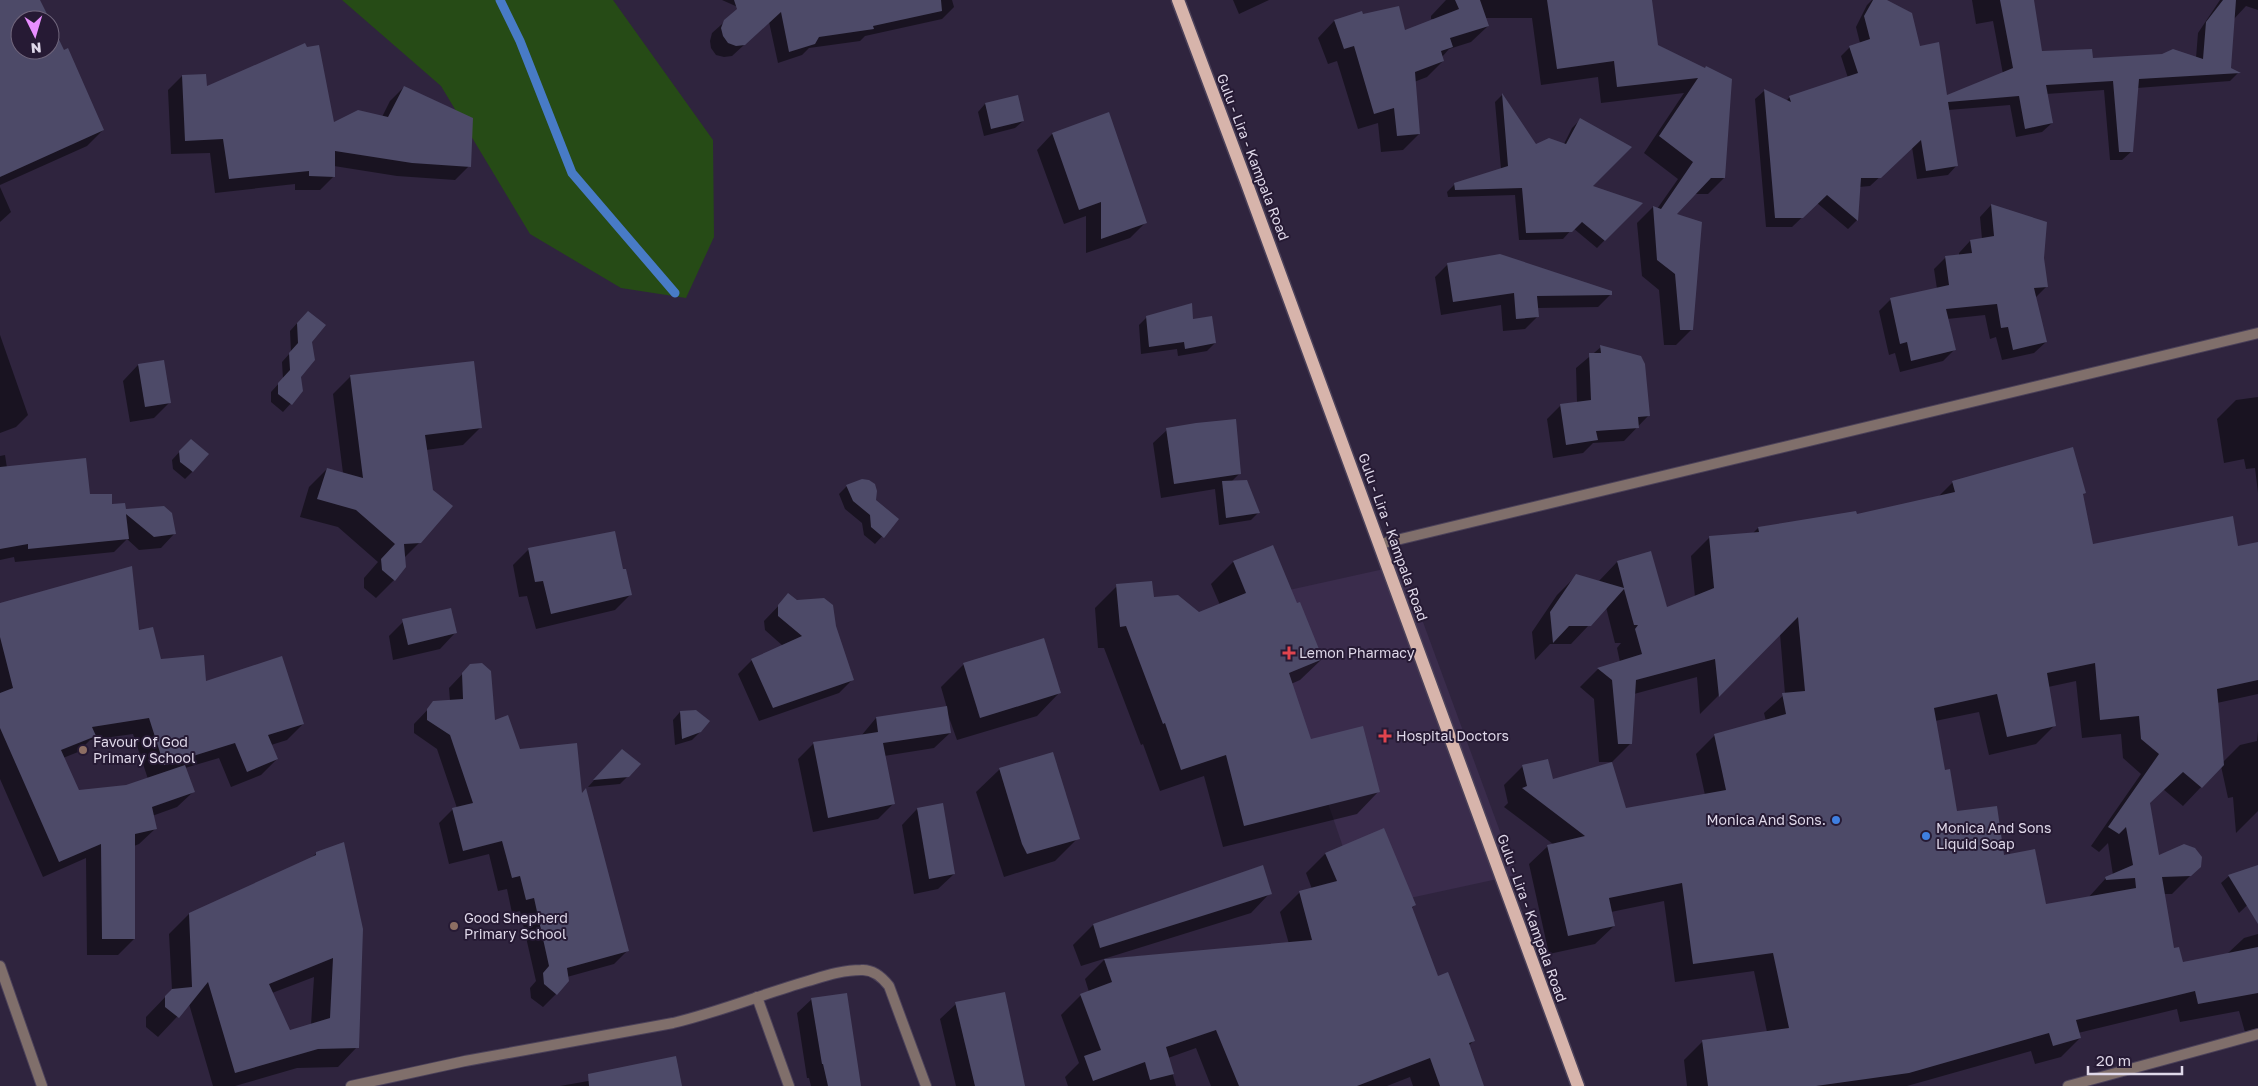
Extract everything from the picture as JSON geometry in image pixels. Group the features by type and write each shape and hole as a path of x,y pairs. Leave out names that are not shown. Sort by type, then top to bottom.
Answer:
{"main road":[{"name":"Gulu - Lira - Kampala Road","path":"1178,0 1380,544 1578,1086"}],"street":[{"path":"1380,544 2258,333"},
{"path":"0,966 42,1086"},
{"path":"351,1086 465,1061 704,1016 757,997 836,973 862,969 880,975 889,986 926,1086"},
{"path":"757,997 789,1086"},
{"path":"2068,1086 2258,1034"}],"shaded area":[{"name":"Hospital Doctors","path":"1402,565 1516,875 1364,908 1257,597"}],"green space":[{"path":"342,0 613,0 713,140 714,237 686,298 621,288 530,234 441,86"}],"building":[{"path":"0,0 40,0 45,10 10,10 10,60 60,60 60,42 64,50 68,48 104,130 0,177"},
{"path":"734,0 941,0 942,11 873,26 874,29 819,37 815,44 789,52 781,12 745,45 736,46 728,43 723,36 721,28 724,20 737,9"},
{"path":"1455,0 1480,0 1489,26 1450,38 1453,47 1441,51 1444,61 1415,72 1420,134 1397,136 1394,108 1374,114 1354,46 1344,49 1334,20 1362,11 1363,14 1399,6 1405,30 1459,9"},
{"path":"1547,0 1652,0 1658,45 1732,79 1725,178 1711,178 1677,214 1702,222 1693,330 1680,330 1675,274 1657,260 1653,206 1661,209 1693,162 1659,136 1698,78 1617,87 1614,61 1557,69"},
{"path":"1873,0 1887,0 1912,13 1920,46 1939,42 1947,95 2013,68 2000,0 2034,0 2042,51 2092,49 2093,58 2162,54 2173,49 2203,59 2206,22 2223,0 2236,0 2231,68 2241,73 2139,79 2133,152 2119,152 2113,81 2046,85 2053,123 2025,129 2019,96 1948,102 1958,166 1926,171 1921,140 1881,178 1861,178 1858,221 1827,195 1803,218 1775,218 1764,89 1791,102 1789,96 1858,73 1849,46 1870,39 1864,16"},
{"path":"305,43 307,47 319,45 334,122 358,110 388,117 404,86 473,118 471,167 412,163 335,151 335,177 309,176 309,171 229,179 223,139 185,141 182,75 206,74 207,86"},
{"path":"1502,93 1536,144 1549,138 1566,144 1580,118 1632,147 1593,186 1643,203 1605,241 1582,222 1572,232 1526,233 1522,188 1455,190 1454,183 1508,166"},
{"path":"1018,95 1024,121 991,129 985,103"},
{"path":"1109,112 1147,223 1101,239 1101,202 1079,210 1052,133"},
{"path":"1991,204 2047,222 2044,258 2048,287 2034,288 2047,342 2013,350 2008,327 2001,328 1997,304 1946,309 1956,350 1911,361 1907,342 1900,344 1890,298 1949,285 1945,256 1972,253 1970,240 1994,236"},
{"path":"1500,254 1612,291 1612,295 1537,296 1539,317 1516,319 1514,293 1453,302 1447,263"},
{"path":"1192,303 1193,319 1212,316 1216,343 1185,349 1184,342 1149,347 1146,316"},
{"path":"308,311 326,325 312,342 315,360 301,377 303,391 292,405 278,394 278,383 290,370 289,353 298,343 297,323"},
{"path":"1600,345 1641,356 1645,364 1650,416 1638,417 1639,428 1596,431 1598,440 1566,445 1560,404 1591,400 1589,353 1601,353"},
{"path":"164,360 171,403 145,407 138,364"},
{"path":"474,361 482,428 425,435 433,490 453,506 421,543 404,544 406,567 395,581 382,570 381,559 395,544 356,510 317,499 327,468 363,478 350,375"},
{"path":"1236,419 1241,474 1174,484 1166,428"},
{"path":"191,439 209,454 193,472 180,462 179,451"},
{"path":"2073,447 2086,493 2083,494 2093,544 2233,516 2238,546 2258,542 2258,680 2217,689 2224,765 2202,788 2183,772 2150,803 2159,855 2184,844 2195,848 2202,857 2201,867 2191,876 2162,877 2174,948 2179,947 2183,962 2258,947 2258,993 2198,1004 2195,991 2076,1020 2081,1038 2053,1046 2049,1033 1909,1073 1816,1086 1708,1086 1702,1040 1789,1028 1773,953 1693,964 1682,883 1609,898 1615,926 1568,936 1547,845 1585,836 1522,788 1527,786 1522,765 1548,759 1553,779 1612,762 1626,808 1726,790 1714,734 1786,714 1782,693 1805,691 1798,617 1719,697 1715,659 1636,680 1632,744 1618,744 1612,680 1597,668 1642,654 1635,629 1638,625 1634,625 1624,589 1591,626 1569,626 1553,643 1550,612 1576,574 1624,588 1617,561 1651,551 1667,607 1714,588 1709,536 1759,532 1758,527 1856,511 1857,514 1955,492 1952,481","holes":["2095,663 2100,720 2139,716 2141,739 2159,754 2108,827 2119,834 2126,827 2133,865 2105,877 2106,880 2135,878 2136,888 2046,904 2035,849 2004,855 1997,806 1957,811 1950,769 1945,770 1934,708 1997,694 2007,737 2056,726 2047,673"]},
{"path":"86,458 90,494 112,494 112,504 125,503 126,509 164,506 172,513 176,534 154,537 126,514 129,539 28,549 28,544 0,549 0,467"},
{"path":"862,479 869,480 875,484 877,491 876,500 899,519 884,538 871,527 870,515 853,501 846,485"},
{"path":"1247,480 1260,513 1226,518 1222,481"},
{"path":"615,531 623,569 626,569 632,595 551,614 543,581 535,582 528,548"},
{"path":"1273,545 1297,603 1300,602 1323,659 1289,673 1311,739 1363,726 1380,792 1244,826 1226,755 1181,770 1165,723 1163,724 1126,626 1120,627 1116,584 1152,581 1154,597 1178,595 1199,612 1246,593 1233,561"},
{"path":"132,566 139,630 153,627 161,659 204,655 206,681 282,656 304,724 268,735 278,759 247,772 235,743 164,765 149,718 92,727 96,736 61,750 79,790 126,785 185,765 195,792 152,807 157,829 135,834 135,939 102,939 101,844 59,862 0,728 0,693 13,688 0,637 0,603"},
{"path":"788,593 797,600 824,598 833,605 836,626 854,680 773,708 751,659 802,636 778,616 778,605"},
{"path":"451,608 457,633 408,645 402,619"},
{"path":"1044,638 1061,693 980,718 963,663"},
{"path":"482,663 491,671 495,720 508,715 520,749 577,743 582,793 586,788 629,951 567,968 569,981 557,995 544,984 543,973 549,966 534,898 526,900 520,876 512,878 502,841 463,851 452,808 473,803 450,735 427,720 427,709 433,701 463,699 462,673 470,664"},
{"path":"947,706 951,733 883,743 895,804 828,818 813,742 878,732 876,717"},
{"path":"696,710 710,721 701,732 682,739 680,711"},
{"path":"622,749 641,764 629,777 593,780"},
{"path":"1053,752 1080,839 1027,854 1022,844 999,768"},
{"path":"943,803 955,874 929,879 917,808"},
{"path":"1384,828 1416,905 1412,907 1438,976 1448,972 1475,1041 1469,1043 1484,1086 1440,1086 1430,1058 1357,1086 1239,1086 1216,1030 1166,1047 1174,1074 1150,1080 1145,1062 1093,1081 1084,1056 1101,1050 1080,994 1112,982 1104,959 1312,940 1299,891 1337,881 1325,853"},
{"path":"344,842 363,929 359,1048 318,1049 235,1073 208,982 179,1018 165,1007 165,996 172,989 192,987 189,913 316,855 316,852","holes":["333,958 330,1018 290,1030 269,984"]},
{"path":"1263,865 1272,894 1100,948 1093,924"},
{"path":"2258,865 2258,924 2228,875"},
{"path":"1005,992 1025,1086 975,1086 955,1002"},
{"path":"847,993 861,1086 828,1086 822,1064 811,998"},
{"path":"676,1056 682,1086 589,1086 588,1074"}],"waterway":[{"path":"500,0 520,41 572,173 675,293"}],"place":[{"name":"Lemon Pharmacy","path":"1289,653"},
{"name":"Hospital Doctors","path":"1385,736"},
{"name":"Favour Of God Primary School","path":"83,750"},
{"name":"Monica And Sons.","path":"1836,820"},
{"name":"Monica And Sons Liquid Soap","path":"1926,836"},
{"name":"Good Shepherd Primary School","path":"454,926"}]}
